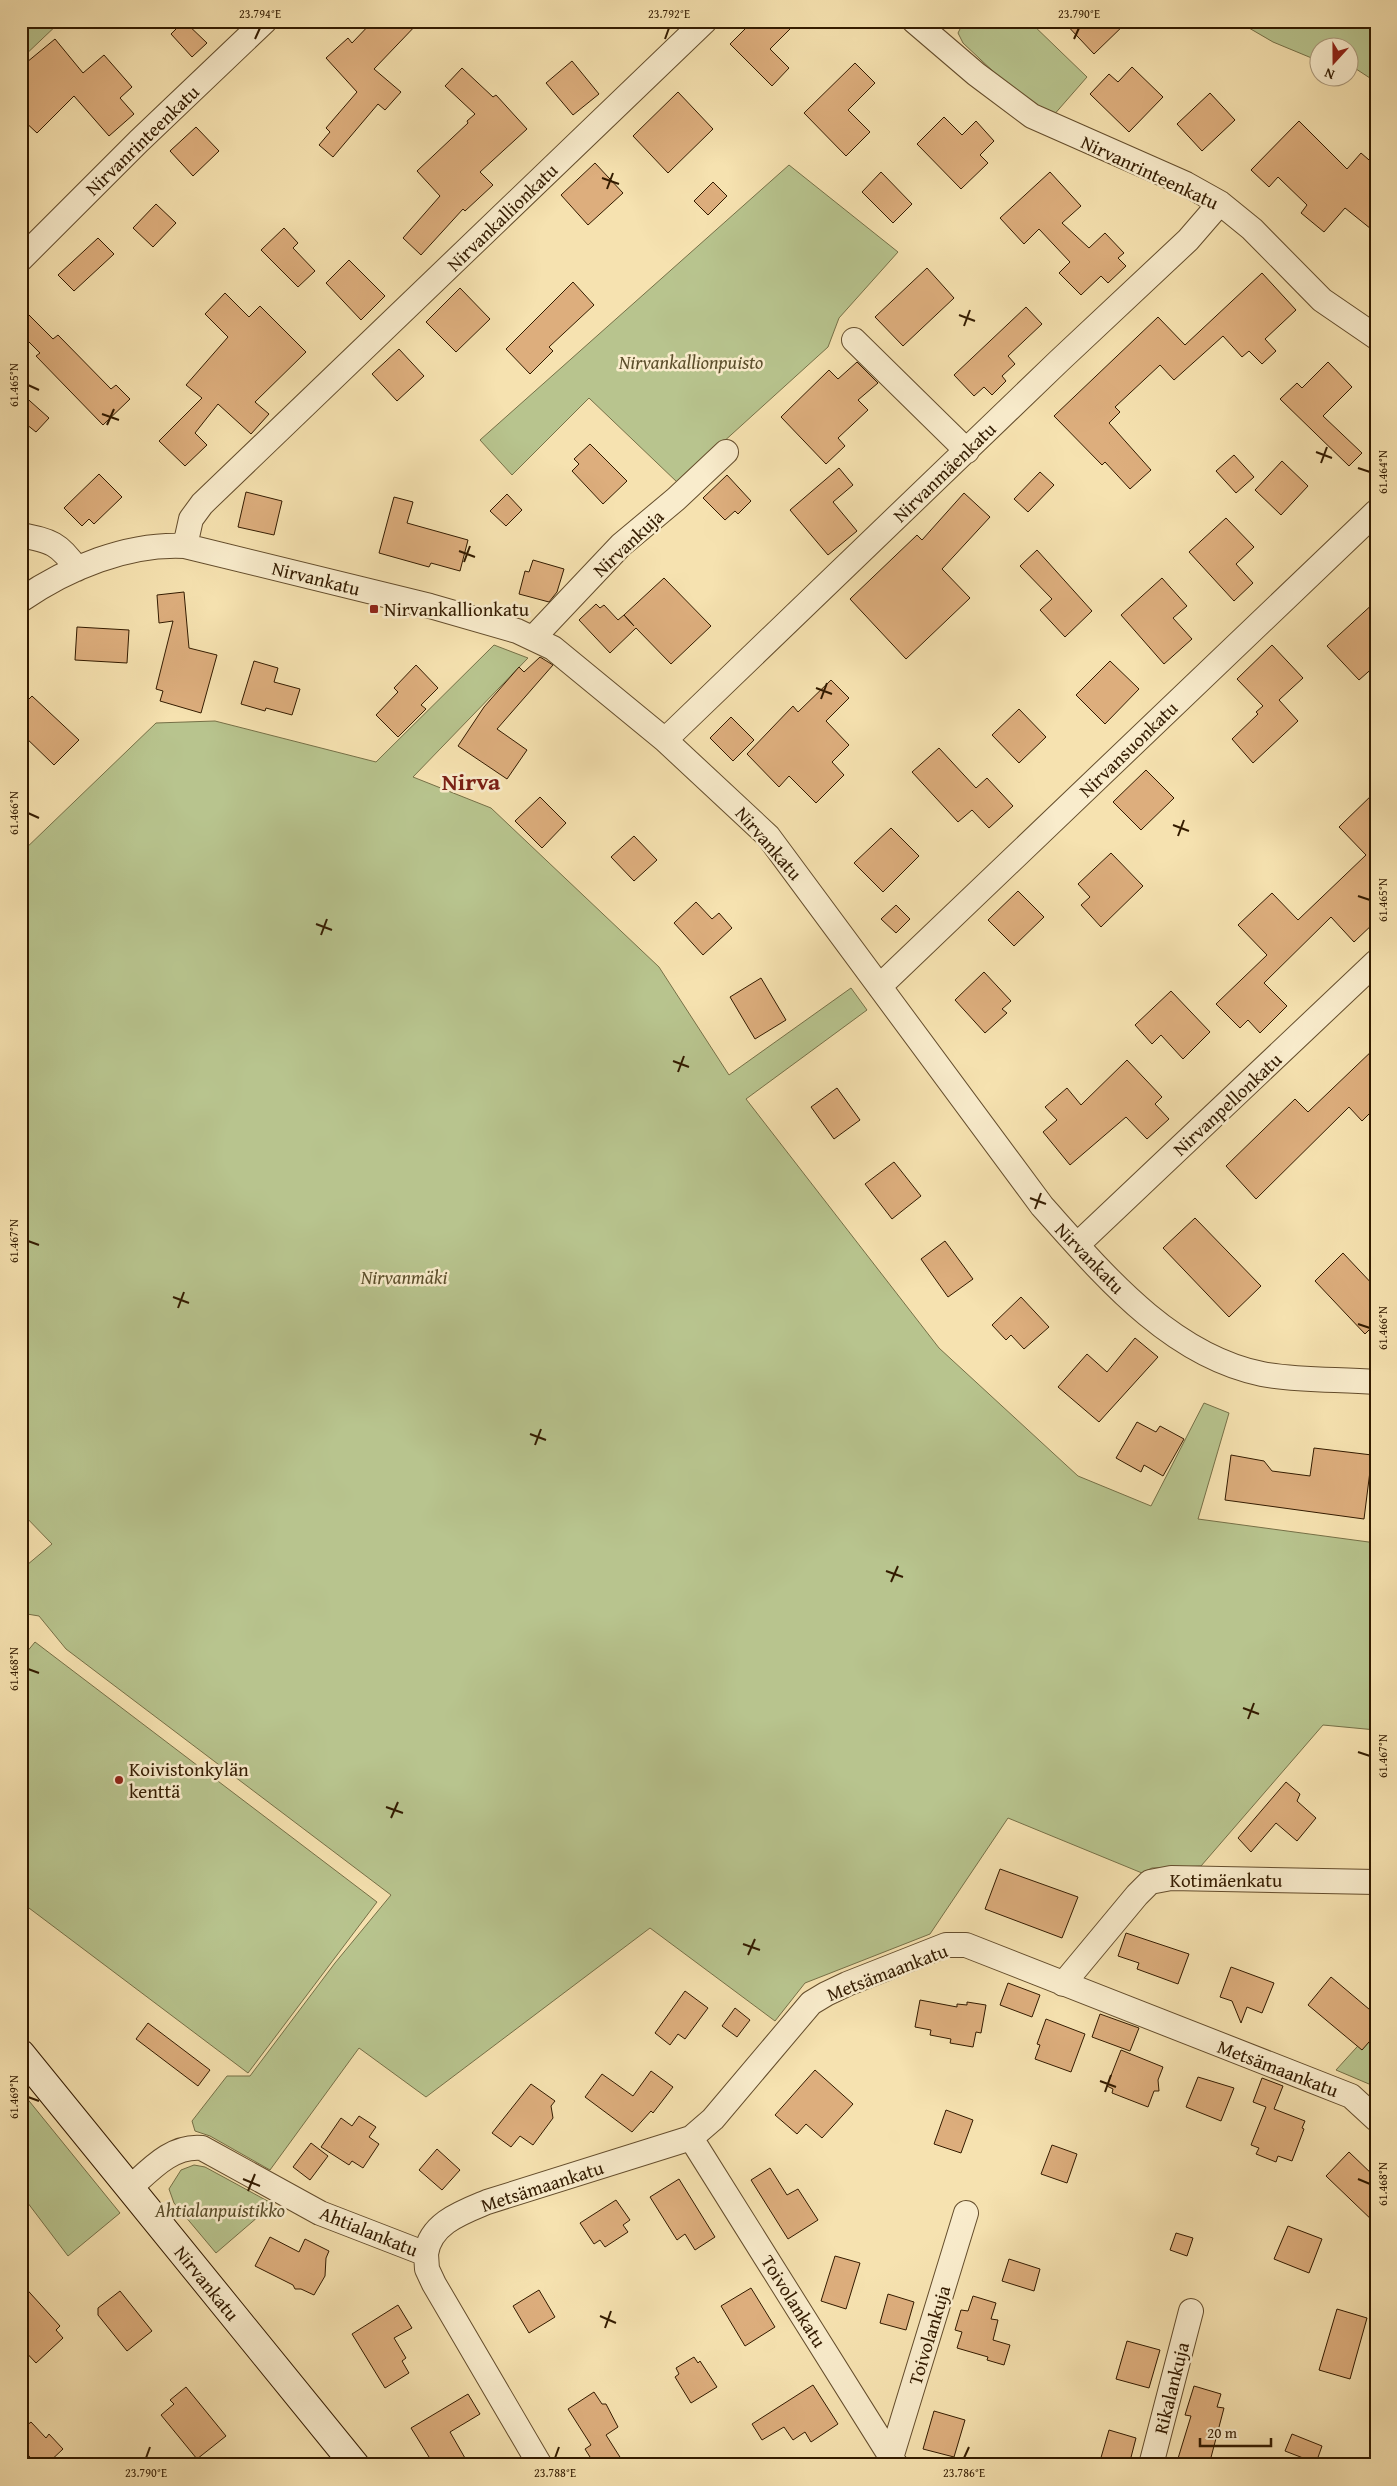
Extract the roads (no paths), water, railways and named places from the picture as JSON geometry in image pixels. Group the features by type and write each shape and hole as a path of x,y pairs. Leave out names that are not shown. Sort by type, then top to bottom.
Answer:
{"street":[{"name":"Nirvanrinteenkatu","path":"21,259 265,21"},
{"name":"Nirvankallionkatu","path":"185,546 191,519 198,508 705,21"},
{"name":"Nirvanrinteenkatu","path":"930,26 990,85 1032,116 1186,184 1220,203 1252,229 1322,300 1376,337"},
{"name":"Nirvanmäenkatu","path":"665,740 1188,240 1220,203"},
{"path":"854,340 967,451"},
{"name":"Nirvankuja","path":"534,637 621,545 676,499 726,452"},
{"name":"Nirvansuonkatu","path":"880,986 1376,512"},
{"path":"21,535 47,540 56,544 77,569"},
{"name":"Nirvankatu","path":"21,600 57,578 77,569 148,548 185,546 430,606 534,637 553,648 665,740 768,836 1028,1188 1077,1245 1150,1316 1201,1352 1217,1359 1272,1376 1376,1382"},
{"name":"Nirvanpellonkatu","path":"1077,1245 1376,962"},
{"name":"Kotimäenkatu","path":"1062,1984 1150,1882 1171,1878 1376,1882"},
{"name":"Metsämaankatu","path":"426,2254 427,2245 434,2233 458,2214 488,2202 691,2138 713,2119 806,2008 826,1994 847,1984 946,1945 966,1945 1352,2096 1376,2119"},
{"name":"Nirvankatu","path":"21,2054 355,2465"},
{"name":"Toivolankatu","path":"691,2138 894,2461"},
{"name":"Ahtialankatu","path":"130,2188 174,2151 188,2146 202,2148 320,2213 426,2254 427,2269 434,2284 540,2465"},
{"name":"Toivolankuja","path":"894,2461 966,2213"},
{"name":"Rikalankuja","path":"1151,2465 1190,2311"}],"place":[{"name":"Nirvankallionkatu","path":"374,609"},
{"name":"Koivistonkylän kenttä","path":"119,1780"}],"district":[{"name":"Nirva","path":"471,782"}],"park label":[{"name":"Nirvankallionpuisto","path":"691,362"},
{"name":"Nirvanmäki","path":"404,1277"},
{"name":"Ahtialanpuistikko","path":"220,2210"}]}
